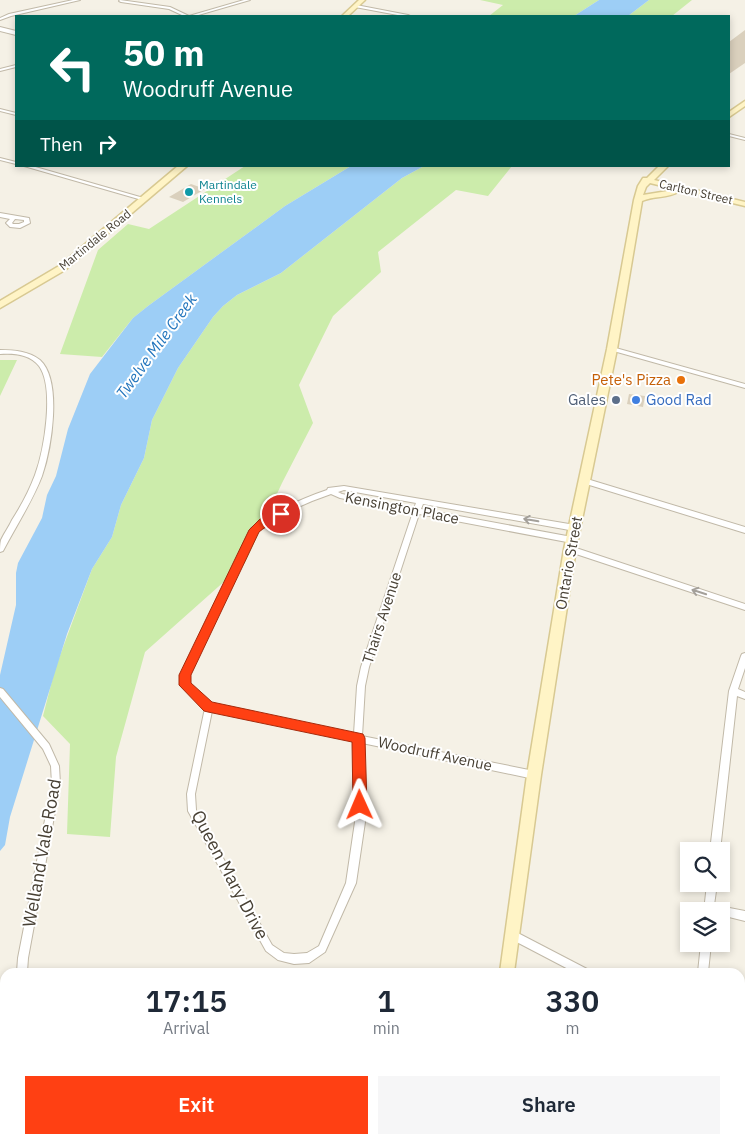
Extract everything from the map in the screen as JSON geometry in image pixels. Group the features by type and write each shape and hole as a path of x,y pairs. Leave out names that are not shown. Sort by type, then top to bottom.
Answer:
{"main road":[{"path":"346,15 362,0"},
{"path":"730,114 745,102"},
{"name":"Martindale Road","path":"0,305 62,268 182,167"},
{"path":"646,180 663,167"},
{"name":"Carlton Street","path":"646,180 689,192 745,204"},
{"name":"Ontario Street","path":"508,968 534,775 571,545 612,349 638,200 646,180"},
{"path":"638,200 663,192 689,192"}],"street":[{"path":"0,19 10,14 78,0"},
{"path":"221,0 233,4"},
{"path":"194,15 248,0"},
{"path":"121,1 170,8 185,15"},
{"path":"356,6 403,15"},
{"path":"0,29 15,33"},
{"path":"0,70 15,66"},
{"path":"8,68 15,71"},
{"path":"0,110 15,114"},
{"path":"730,135 745,139"},
{"path":"0,159 15,164"},
{"path":"30,167 144,199"},
{"path":"0,215 12,219"},
{"path":"612,349 745,386"},
{"path":"0,352 14,351 30,356 42,366 49,385 49,424 39,475 0,549"},
{"path":"585,481 745,530"},
{"name":"Kensington Place","path":"330,490 344,488 575,528"},
{"path":"208,707 185,685 185,675 254,530 264,522 330,490"},
{"name":"Kensington Place","path":"330,490 340,496 571,545 745,607"},
{"name":"Thairs Avenue","path":"358,738 361,686 420,501"},
{"path":"716,842 733,691 745,656"},
{"name":"Welland Vale Road","path":"0,691 46,747 55,766 56,784 22,968"},
{"path":"733,691 745,696"},
{"name":"Queen Mary Drive","path":"208,707 191,794 192,811 269,948 282,957 294,959 309,958 322,949 351,883 360,822 358,738"},
{"name":"Woodruff Avenue","path":"208,707 534,775"},
{"path":"730,913 745,916"},
{"path":"512,935 575,968"},
{"path":"703,968 705,952"}],"green space":[{"path":"480,0 599,0 576,15 490,15 503,5"},
{"path":"649,0 692,0 673,15 629,15"},
{"path":"243,167 349,167 285,206 148,306 133,318 102,357 60,354 98,250 128,224 149,229"},
{"path":"422,167 511,167 488,196 456,190 378,252 381,272 333,316 299,385 313,423 282,483 245,563 145,652 116,757 110,837 67,834 70,744 43,716 55,669 92,569 112,537 121,505 144,458 152,420 178,368 213,317 223,306 237,295 281,273 402,178"},
{"path":"0,360 17,360 0,396"}],"water":[{"path":"599,0 649,0 629,15 576,15"},
{"name":"Twelve Mile Creek","path":"349,167 422,167 402,178 281,273 237,295 223,306 213,317 178,368 152,420 144,458 121,505 112,537 92,569 67,634 10,817 5,845 0,851 0,675 16,605 16,573 18,563 42,518 47,495 56,476 68,429 90,374 133,318 285,206"}],"building":[{"path":"745,30 745,63 730,73 730,41"},
{"name":"Martindale Kennels","path":"191,184 205,189 183,202 169,197"},
{"name":"Good Rad","path":"629,394 645,396 643,407 627,404"}],"place":[{"name":"Martindale Kennels","path":"189,192"},
{"name":"Pete's Pizza","path":"681,380"},
{"name":"Gales","path":"616,400"},
{"name":"Good Rad","path":"636,400"}],"route":[{"path":"281,514 264,522 254,530 185,675 185,685 208,707 358,738 360,805"}]}
